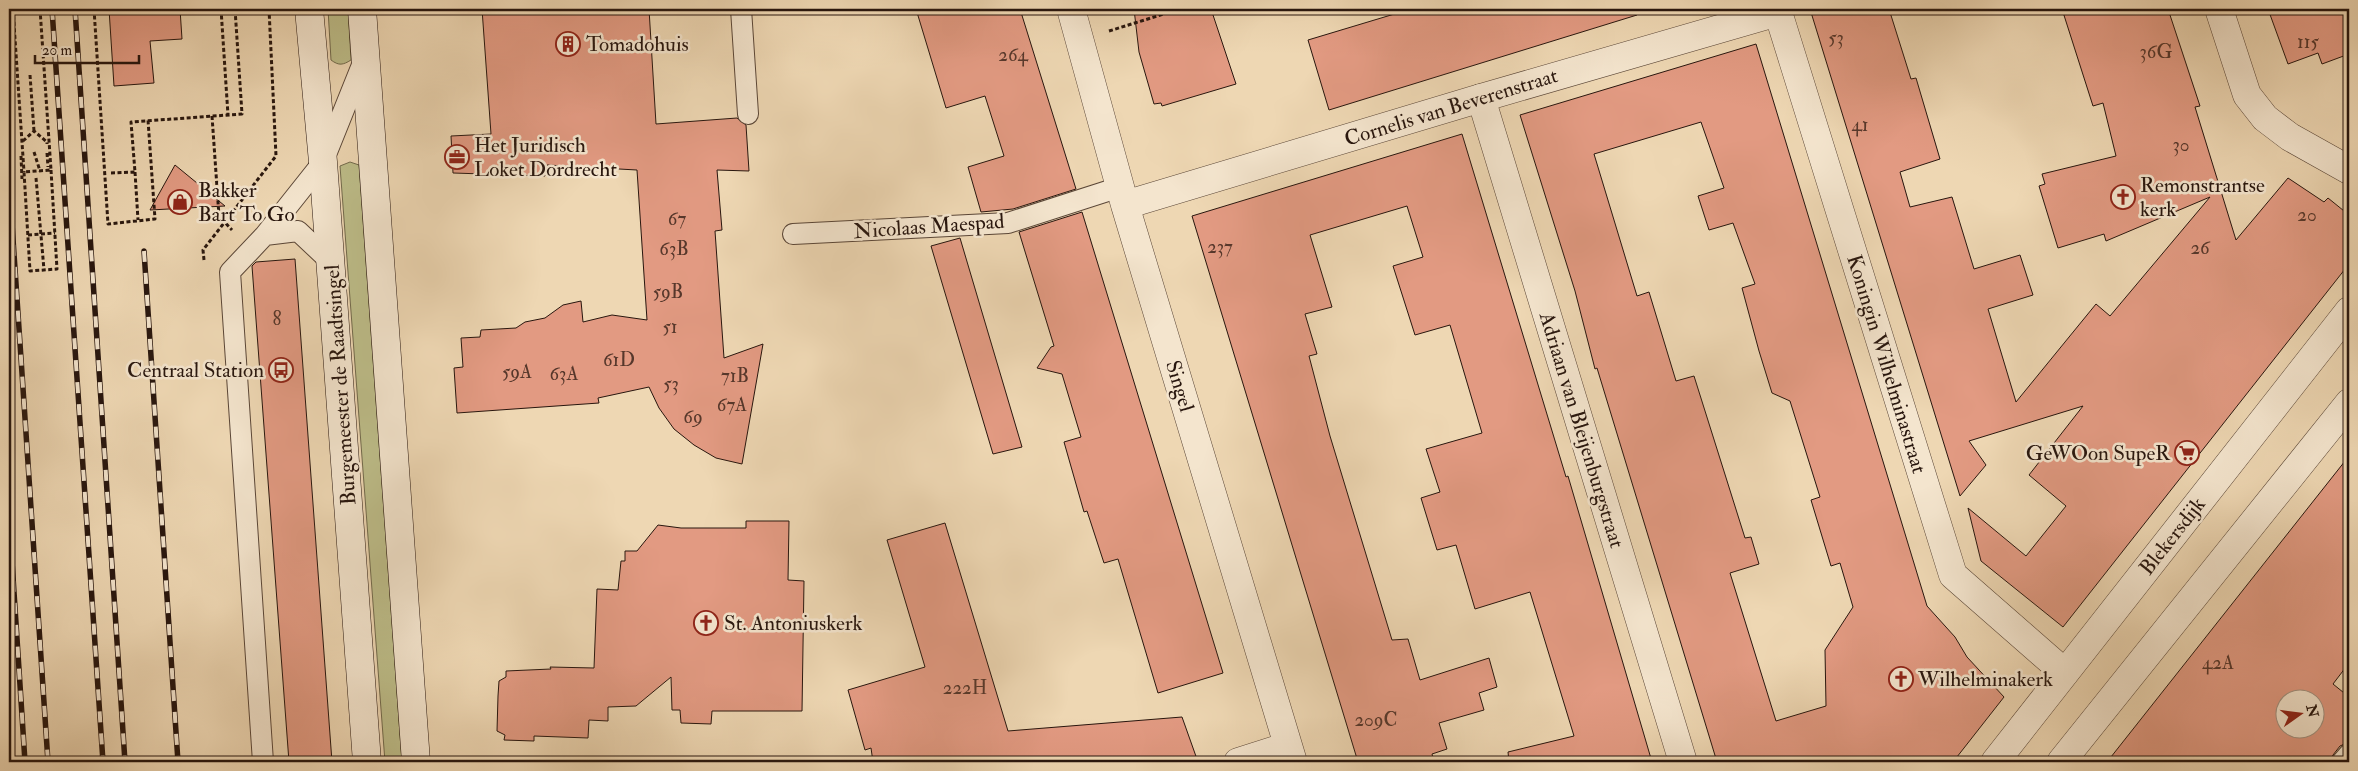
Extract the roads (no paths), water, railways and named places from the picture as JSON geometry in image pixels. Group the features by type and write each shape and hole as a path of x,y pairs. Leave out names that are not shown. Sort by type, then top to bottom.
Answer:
{"street":[{"name":"Burgemeester de Raadtsingel","path":"310,9 324,162 367,762"},
{"path":"362,9 416,762"},
{"path":"366,56 377,9"},
{"name":"Singel","path":"1071,9 1122,196 1291,754"},
{"path":"2218,9 2247,95 2265,118 2290,137 2349,170"},
{"name":"Cornelis van Beverenstraat","path":"1122,196 1481,98 1778,12"},
{"name":"Koningin Wilhelminastraat","path":"1778,12 1952,575 2065,673"},
{"name":"Adriaan van Bleijenburgstraat","path":"1481,98 1684,762"},
{"name":"Blekersdijk","path":"1995,762 2349,311"},
{"path":"2062,762 2349,403"},
{"path":"1238,762 1291,754"}],"lane":[{"path":"741,9 748,114"},
{"path":"263,762 230,272 265,235 324,162 366,56"},
{"name":"Nicolaas Maespad","path":"793,234 1008,223 1122,196"},
{"path":"265,235 298,231 330,262"},
{"path":"2342,762 2349,754"}],"railway":[{"path":"52,9 103,762"},
{"path":"75,9 125,762"},
{"path":"9,179 48,762"},
{"path":"144,251 178,762"},
{"path":"9,515 25,762"}],"place":[{"name":"Tomadohuis","path":"568,44"},
{"name":"Het Juridisch Loket Dordrecht","path":"457,157"},
{"name":"Remonstrantse kerk","path":"2123,197"},
{"name":"Bakker Bart To Go","path":"180,202"},
{"name":"Centraal Station","path":"281,370"},
{"name":"GeWOon SupeR","path":"2187,453"},
{"name":"St. Antoniuskerk","path":"706,623"},
{"name":"Wilhelminakerk","path":"1901,679"}]}
